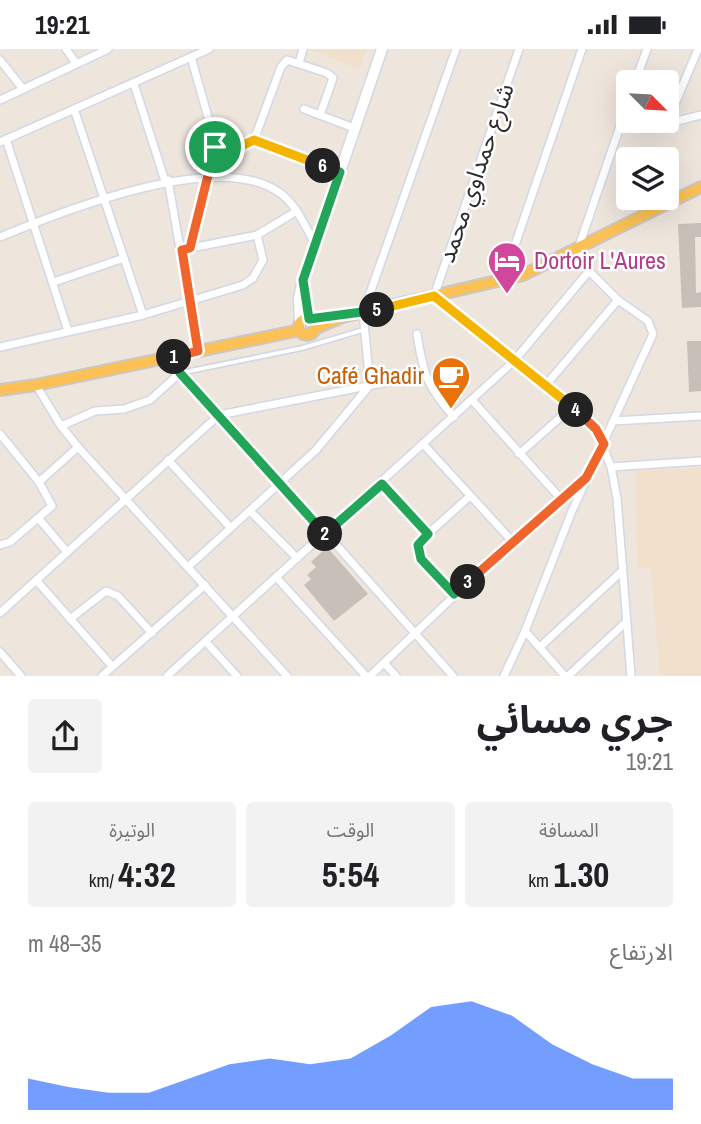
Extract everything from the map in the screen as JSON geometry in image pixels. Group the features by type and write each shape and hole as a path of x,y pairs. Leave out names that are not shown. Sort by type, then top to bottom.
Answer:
{"main road":[{"path":"307,325 303,280 382,49"},
{"path":"0,390 170,358 503,281 578,249 701,187"}],"street":[{"path":"66,49 76,63"},
{"path":"0,100 108,49"},
{"path":"68,331 34,223 3,141 209,49"},
{"path":"299,63 303,49"},
{"path":"188,567 316,450 370,385 363,313 456,49"},
{"name":"شارع حمداوي محمد","path":"434,296 519,49"},
{"path":"503,281 582,49"},
{"path":"639,70 647,49"},
{"path":"698,49 673,111 677,121 701,115"},
{"path":"186,249 215,147 215,137 191,57"},
{"path":"0,60 23,89"},
{"path":"215,147 233,150 254,140 281,67 287,60 327,72 333,78 320,115"},
{"path":"134,84 167,181 186,249 189,302 198,351"},
{"path":"74,109 143,315"},
{"path":"304,109 354,128"},
{"path":"504,676 526,631 586,478 604,444 653,329 648,321 618,300 589,271 578,249 618,133"},
{"path":"254,140 340,172"},
{"path":"0,237 34,223 167,181 208,176 272,188 297,211 314,242"},
{"path":"186,249 257,235 297,211"},
{"path":"0,347 143,315 243,285 253,278 263,260 257,235"},
{"path":"54,282 124,258"},
{"path":"167,676 424,446 514,361 589,271"},
{"path":"434,296 572,407 596,429 604,444 619,510 625,623 631,676"},
{"path":"545,386 618,300"},
{"path":"417,334 424,375 433,395 453,417"},
{"path":"170,358 180,373 453,676"},
{"path":"61,426 95,411 124,409 141,404 159,394 180,373"},
{"path":"0,613 219,415 424,375"},
{"path":"36,385 61,426 78,446 283,675"},
{"path":"472,400 561,499"},
{"path":"519,454 572,407"},
{"path":"613,421 701,416"},
{"path":"0,434 39,482 52,506 10,543 0,545"},
{"path":"39,482 78,446"},
{"path":"424,446 512,541"},
{"path":"168,460 230,527"},
{"path":"611,467 701,461"},
{"path":"276,577 368,676 512,541 586,478"},
{"path":"382,484 428,534"},
{"path":"454,594 418,554 418,545 469,497"},
{"path":"250,511 297,558"},
{"path":"39,519 67,552"},
{"path":"540,647 622,571"},
{"path":"36,580 112,666"},
{"path":"102,676 205,585"},
{"path":"70,618 106,591 118,596 152,633"},
{"path":"526,631 567,676 625,623"},
{"path":"206,642 231,674"},
{"path":"0,652 21,676"},
{"path":"384,663 396,676"}],"lane":[{"path":"180,373 302,348 363,330"}],"shaded area":[{"path":"308,49 367,49 359,69"},
{"path":"701,468 701,676 660,676 651,569 637,568 636,471"}],"building":[{"path":"701,223 701,237 695,237 696,293 701,292 701,307 682,308 678,224"},
{"path":"687,341 701,341 701,391 689,392"},
{"path":"327,547 368,594 334,621 304,585 311,579 307,575 316,567 311,562"}],"place":[{"name":"Dortoir L'Aures","path":"507,295"},
{"name":"Café Ghadir","path":"451,410"}],"route":[{"path":"254,140 340,172 303,280 309,319 342,317 434,296 596,429 604,444 586,478 454,594 418,554 420,541 428,534 382,484 325,534 180,373 170,358 198,351 182,250 190,248 215,147 240,149 254,140"}]}
